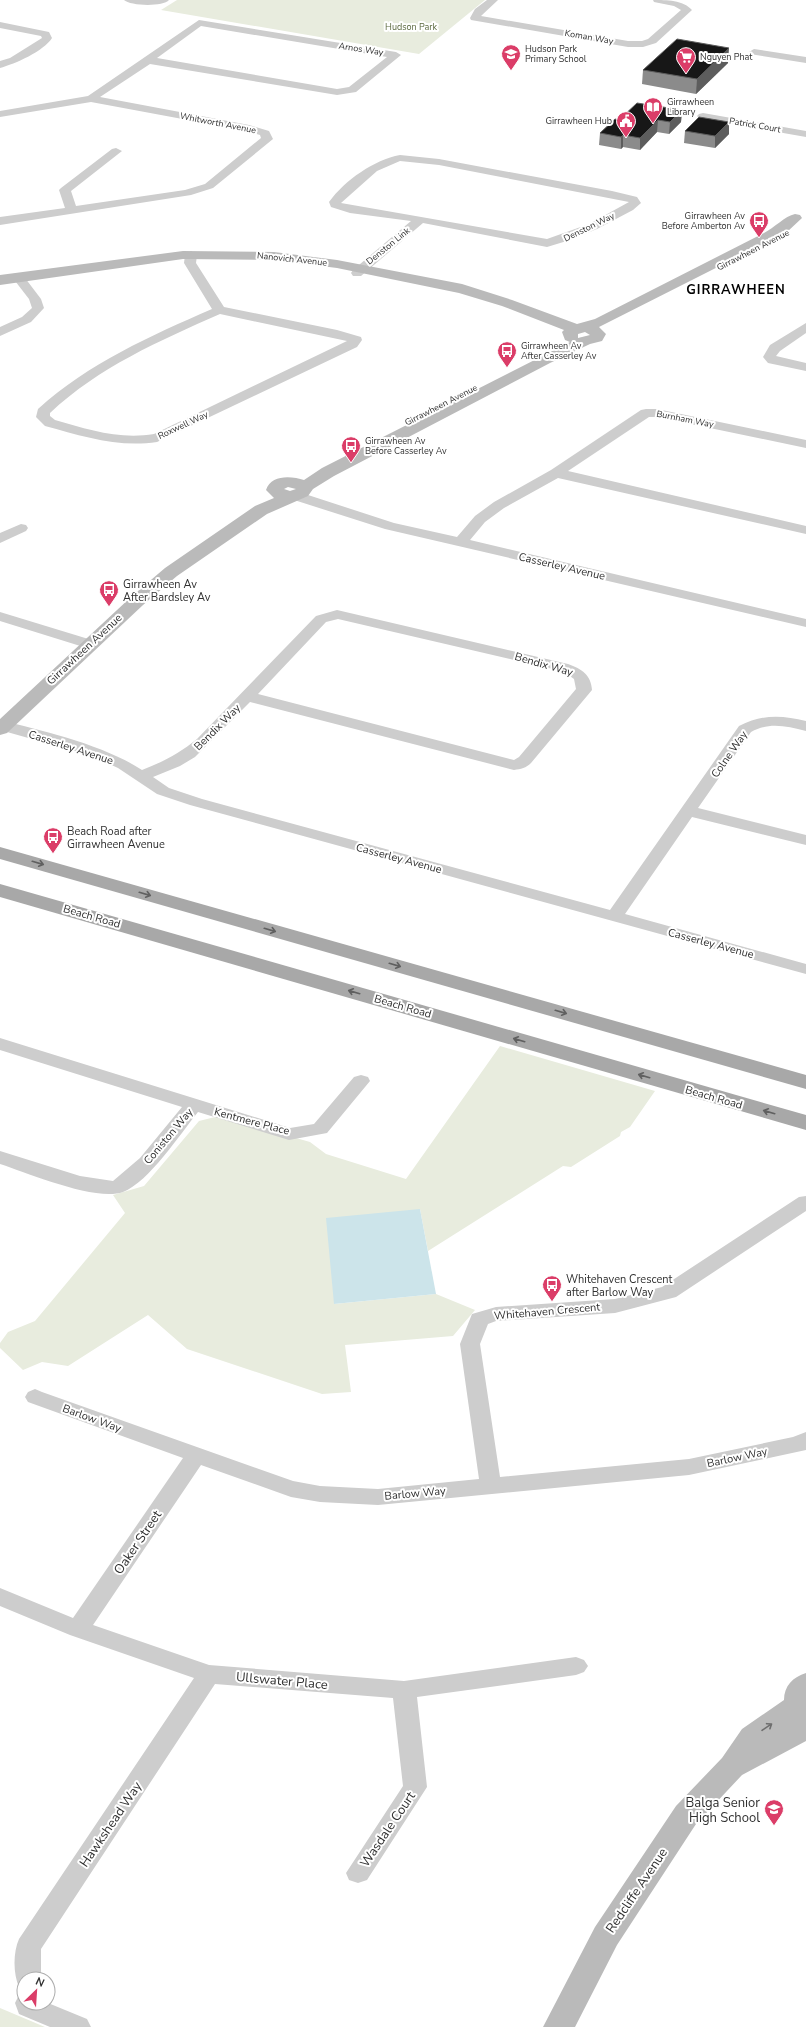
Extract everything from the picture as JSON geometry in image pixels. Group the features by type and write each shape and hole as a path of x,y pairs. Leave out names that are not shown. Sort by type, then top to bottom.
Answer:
{"main road":[{"name":"Girrawheen Avenue","path":"1,723 85,642 171,572 261,510 294,490 580,334 607,326 620,319 803,216"},
{"name":"Nanovich Avenue","path":"0,283 19,279 191,256 287,261 359,271 464,294 580,334"},
{"name":"Nanovich Avenue","path":"0,280 19,279"},
{"path":"0,853 806,1082"},
{"name":"Beach Road","path":"0,890 806,1123"},
{"name":"Redcliffe Avenue","path":"559,2027 606,1936 686,1815 732,1766 804,1707"}],"street":[{"path":"128,0 148,2 164,0"},
{"name":"Koman Way","path":"493,0 479,11 475,18 628,44 643,44 652,41 687,10 684,6 676,3 658,0"},
{"name":"Arnos Way","path":"91,99 148,60 199,22 396,55 352,90 337,92 148,60"},
{"path":"0,25 50,36 45,41 14,60 0,65"},
{"path":"754,52 806,60"},
{"name":"Whitworth Avenue","path":"0,114 91,99 249,128 265,133 267,139 209,186 187,193 0,221"},
{"name":"Patrick Court","path":"704,116 806,134"},
{"path":"72,210 65,190 116,151"},
{"name":"Denston Way","path":"400,158 439,162 612,194 633,199 635,202 569,237 547,243 420,220 341,208 335,205 335,202 384,161 400,158"},
{"name":"Denston Link","path":"359,271 420,220"},
{"path":"191,256 190,263 219,310"},
{"path":"0,332 24,321 35,314 38,308 35,299 19,279"},
{"name":"Roxwell Way","path":"219,310 338,334 356,340 352,344 157,438 142,441 112,438 50,423 43,417 43,412 51,404 103,364 219,310"},
{"path":"806,328 775,348 769,357 773,360 806,368"},
{"name":"Burnham Way","path":"460,542 480,519 499,505 556,473 646,413 657,413 806,444"},
{"path":"556,473 806,530"},
{"name":"Casserley Avenue","path":"294,490 372,521 806,623"},
{"path":"0,539 21,528"},
{"name":"Bendix Way","path":"141,776 190,754 321,619 336,614 391,625 558,666 573,671 581,677 584,684 584,690 525,760 521,764 514,765 247,696"},
{"path":"0,616 85,642"},
{"name":"Colne Way","path":"615,916 690,811 745,729 755,723 765,720 790,722 806,726"},
{"name":"Casserley Avenue","path":"1,723 98,754 124,765 162,791 196,802 806,969"},
{"path":"690,811 806,840"},
{"name":"Coniston Way","path":"0,1044 194,1105 132,1179 116,1188 98,1188 0,1157"},
{"name":"Kentmere Place","path":"194,1105 289,1134 320,1130 361,1081"},
{"name":"Whitehaven Crescent","path":"491,1486 470,1344 479,1320 496,1314 615,1306 669,1292 806,1202"},
{"name":"Barlow Way","path":"36,1397 291,1489 320,1494 378,1497 690,1467 799,1444 806,1440"},
{"name":"Oaker Street","path":"78,1629 196,1456"},
{"name":"Ullswater Place","path":"0,1597 78,1629 209,1674 404,1690 576,1666"},
{"name":"Hawkshead Way","path":"28,1971 28,1947 209,1674"},
{"name":"Wasdale Court","path":"358,1873 415,1787 404,1690"},
{"path":"40,2011 78,2027"}],"green space":[{"name":"Hudson Park","path":"177,0 485,0 419,54 161,10"},
{"path":"500,1046 655,1091 630,1127 621,1132 620,1136 571,1167 563,1166 428,1251 420,1209 334,1304 436,1294 475,1310 453,1336 345,1345 351,1392 322,1394 187,1349 148,1315 68,1366 42,1362 23,1370 0,1348 0,1343 8,1332 35,1321 125,1213 113,1195 144,1186 199,1121 219,1116 310,1142 326,1154 406,1179"},
{"path":"0,2008 45,2027 0,2027"}],"water":[{"path":"420,1209 436,1294 334,1304 326,1218"}],"building":[{"path":"677,39 729,48 697,79 643,70"},
{"path":"637,103 682,110 670,122 658,120 640,138 623,135 621,137 600,133 615,119 619,120"},
{"path":"699,117 729,122 715,136 685,131"}],"place":[{"name":"Hudson Park Primary School","path":"511,71"},
{"name":"Nguyen Phat","path":"686,74"},
{"name":"Girrawheen Library","path":"653,124"},
{"name":"Girrawheen Hub","path":"626,138"},
{"name":"Girrawheen Av Before Amberton Av","path":"759,238"},
{"name":"Girrawheen Av After Casserley Av","path":"507,368"},
{"name":"Girrawheen Av Before Casserley Av","path":"351,463"},
{"name":"Girrawheen Av After Bardsley Av","path":"109,607"},
{"name":"Beach Road after Girrawheen Avenue","path":"53,854"},
{"name":"Whitehaven Crescent after Barlow Way","path":"552,1302"},
{"name":"Balga Senior High School","path":"774,1826"}],"district":[{"name":"GIRRAWHEEN","path":"736,289"}]}
